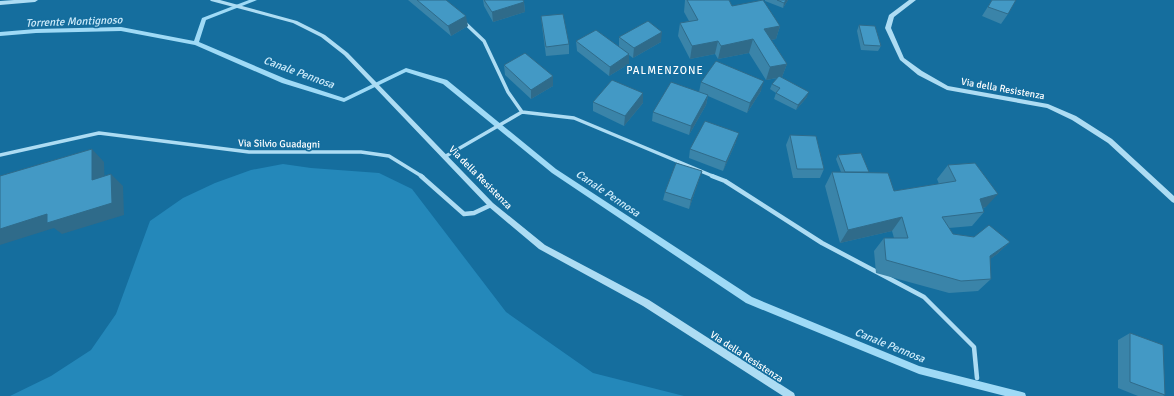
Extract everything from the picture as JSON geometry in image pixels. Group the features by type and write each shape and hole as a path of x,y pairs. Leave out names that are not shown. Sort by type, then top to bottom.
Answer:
{"street":[{"path":"0,3 35,0"},
{"name":"Via della Resistenza","path":"213,0 295,22 323,36 346,54 492,205 542,247 646,303 791,396"},
{"name":"Via della Resistenza","path":"913,0 891,16 888,28 902,59 920,73 947,88 1048,106 1074,118 1110,141 1174,200"},
{"path":"460,19 484,41 508,92 522,112"},
{"path":"446,156 522,112 574,118 725,181 822,243 869,270 924,297 974,347 977,378"},
{"name":"Via Silvio Guadagni","path":"0,156 99,133 249,152 361,152 390,156 425,178 464,214 474,213 492,205"}],"shaded area":[{"path":"283,164 311,168 379,173 412,189 506,312 593,373 684,396 10,396 51,376 91,350 116,314 150,221 183,198 215,183 251,170"}],"building":[{"path":"417,0 446,0 466,16 448,26"},
{"path":"484,0 523,0 524,2 492,12"},
{"path":"687,0 729,0 732,6 763,0 780,26 764,29 787,64 770,67 753,39 721,46 718,41 692,46 680,23 698,20"},
{"path":"777,0 786,0 784,3"},
{"path":"992,0 1016,0 1008,14 988,7"},
{"path":"563,14 569,44 546,47 541,16"},
{"path":"648,21 662,32 634,48 619,37"},
{"path":"859,25 875,26 881,46 864,45"},
{"path":"596,30 629,54 610,67 576,41"},
{"path":"525,53 553,76 531,90 504,65"},
{"path":"716,61 764,81 750,103 701,82"},
{"path":"779,76 809,92 798,105 776,93 780,88 772,84"},
{"path":"612,80 643,93 625,116 593,102"},
{"path":"671,82 708,95 691,126 653,112"},
{"path":"705,121 739,133 726,162 690,149"},
{"path":"790,135 816,136 824,169 797,169"},
{"path":"92,149 92,180 111,174 112,203 47,223 47,214 0,229 0,176"},
{"path":"861,153 869,172 845,172 838,155"},
{"path":"676,163 702,171 691,200 665,192"},
{"path":"975,163 998,194 980,199 984,212 942,217 953,234 974,237 989,225 1010,242 990,256 991,279 961,281 886,260 884,238 908,238 902,217 848,230 832,172 888,173 894,191 956,181 948,165"},
{"path":"1130,333 1163,345 1165,395 1130,382"}],"waterway":[{"path":"196,43 204,19 254,0"},
{"name":"Torrente Montignoso","path":"0,34 36,31 121,29 196,43"},
{"name":"Canale Pennosa","path":"196,43 284,81 344,100 406,70 445,82 554,171 749,300 919,370 1022,396"}],"district":[{"name":"PALMENZONE","path":"665,70"}]}
